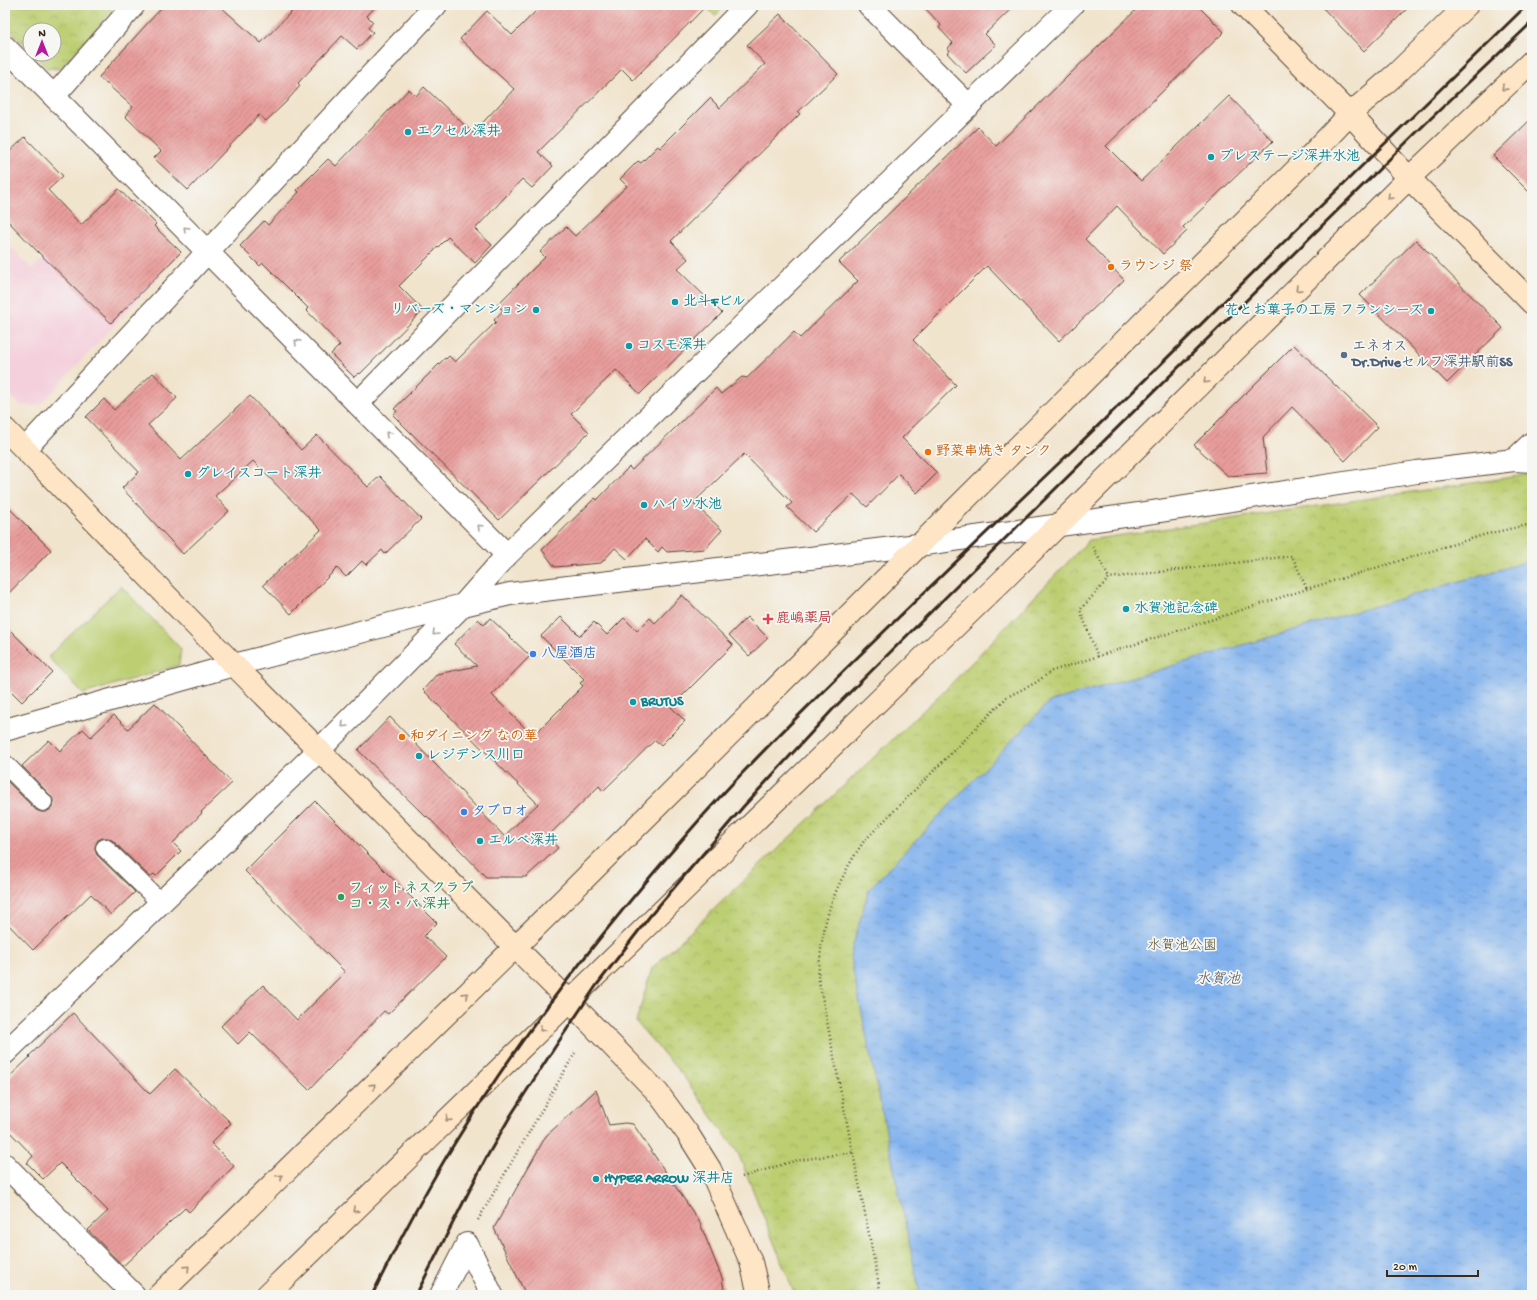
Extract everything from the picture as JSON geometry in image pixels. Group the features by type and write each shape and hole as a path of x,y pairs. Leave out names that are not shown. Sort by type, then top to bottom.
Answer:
{"street":[{"path":"54,96 134,5"},
{"path":"25,449 209,252 436,5"},
{"path":"358,403 747,5"},
{"path":"869,5 969,106"},
{"path":"5,1053 319,750 463,605 507,554 1072,5"},
{"path":"1243,5 1350,114 1409,178 1532,303"},
{"path":"159,1295 514,947 1310,156 1350,114 1397,73 1467,5"},
{"path":"5,47 507,554"},
{"path":"267,1295 1058,526 1409,178 1532,61"},
{"path":"5,429 234,666 570,1002 658,1093 688,1134 710,1169 748,1255 759,1295"},
{"path":"5,730 234,666 463,605 510,594 918,546 1417,472 1523,461 1532,443"},
{"path":"5,1165 134,1295"},
{"path":"441,1295 467,1244"},
{"path":"467,1244 492,1295"}],"lane":[{"path":"5,764 43,802"},
{"path":"105,848 161,903"}],"path":[{"path":"881,1295 818,976 824,930 837,890 854,856 864,841 1007,697 1035,683 1052,671 1307,589 1487,534 1532,524"},
{"path":"1092,546 1109,578"},
{"path":"1098,657 1080,610 1109,578 1292,556 1307,589"},
{"path":"467,1244 479,1217 575,1053"},
{"path":"738,1178 794,1161 853,1152"}],"shaded area":[{"path":"96,212 160,276 40,405 21,406 5,389 5,241 32,269"}],"green space":[{"path":"5,5 117,5 60,69 47,68 41,62 62,62 62,22 22,22 22,43 5,25"},
{"path":"704,5 726,5 715,16"},
{"name":"水賀池","path":"1532,475 1532,1295 795,1295 738,1153 684,1077 636,1022 652,968 951,684 1089,540"},
{"path":"121,586 181,649 179,665 83,694 48,657"}],"water":[{"name":"水賀池","path":"1532,560 1532,1295 920,1295 850,956 869,889 1049,702"}],"building":[{"path":"164,5 219,5 261,43 298,5 377,5 367,16 373,22 368,28 373,32 357,49 342,36 298,83 300,86 285,103 266,121 259,115 188,190 154,158 161,151 125,116 133,107 99,77"},
{"path":"542,5 707,5 633,80 622,69 538,152 553,166 532,188 522,179 475,229 492,245 475,263 448,237 399,286 423,310 360,374 359,373 354,377 331,354 340,345 306,310 308,308 263,263 260,266 240,246 264,221 268,225 299,192 297,190 328,159 336,166 409,89 416,96 424,87 473,133 514,89 460,39 487,11 512,35"},
{"path":"922,5 1015,5 985,34 996,45 966,73 947,53 950,51 948,48 953,43 939,28 941,25"},
{"path":"1141,5 1197,5 1224,32 1106,146 1141,181 1229,96 1273,141 1183,227 1187,231 1163,254 1117,206 1085,239 1124,280 1059,341 987,266 913,340 956,385 902,438 937,473 917,493 899,474 867,507 853,494 813,532 787,507 792,503 744,454 693,503 722,530 705,549 667,552 662,547 658,552 645,539 627,559 615,548 601,563 555,567 542,550 595,498 597,500 629,467 632,470 716,388 721,394 742,377 747,378 794,332 800,338 858,281 839,262 978,127 996,146"},
{"path":"1320,5 1411,5 1364,51"},
{"path":"780,14 838,74 798,112 800,114 671,241 688,259 677,269 722,313 640,394 616,370 571,414 589,432 499,520 393,415 397,411 394,409 445,358 446,359 449,356 455,362 496,322 494,320 503,310 497,305 545,257 540,252 566,227 575,236 627,186 620,179 638,161 641,163 658,146 660,148 710,98 720,108 765,64 747,45"},
{"path":"1532,118 1532,195 1493,156"},
{"path":"25,137 63,176 48,190 81,225 119,189 131,202 133,200 156,224 154,226 181,252 111,323 5,218 5,156"},
{"name":"花とお菓子の工房 フランシーズ","path":"1416,240 1503,328 1447,383 1360,295"},
{"path":"1294,345 1378,427 1345,461 1292,407 1263,437 1267,473 1228,476 1194,445"},
{"path":"153,373 177,398 148,425 181,460 250,396 301,450 317,435 368,487 380,476 421,519 385,554 382,550 366,565 362,561 346,577 337,568 291,614 263,585 321,530 253,461 215,496 229,511 183,554 122,488 139,472 86,417 104,399 114,410"},
{"path":"5,504 51,550 5,597"},
{"path":"682,595 733,645 671,707 685,721 661,745 655,740 603,791 599,786 547,837 558,848 526,877 486,877 427,816 426,817 358,750 390,717 504,836 538,804 423,690 437,674 477,666 454,644 478,619 484,625 490,618 530,656 492,695 533,736 583,686 580,683 584,679 541,636 561,617 580,636 594,622 607,635 624,618 637,631 650,618 655,623"},
{"path":"747,617 768,638 749,656 729,635"},
{"path":"5,625 52,672 22,702 5,685"},
{"path":"155,703 232,783 201,812 202,813 173,843 181,851 156,876 154,874 150,877 112,840 103,838 98,840 95,846 97,855 135,892 111,915 91,894 33,950 5,921 5,783 7,781 36,810 46,812 51,809 53,799 22,766 49,740 60,751 83,729 91,737 114,715 128,729"},
{"name":"フィットネスクラブ コ・ス・パ 深井","path":"315,801 437,923 424,936 446,957 388,1014 384,1011 309,1090 250,1032 238,1044 221,1026 263,985 297,1020 345,972 245,871"},
{"path":"73,1013 150,1094 175,1069 231,1123 211,1143 234,1166 189,1212 185,1208 123,1266 88,1230 108,1211 60,1163 43,1179 27,1163 33,1156 5,1127 5,1081"},
{"name":"HYPER ARROW 深井店","path":"596,1090 609,1125 625,1123 633,1124 699,1221 722,1278 725,1295 526,1295 494,1228 546,1136"}],"railway":[{"path":"372,1295 433,1179 482,1100 536,1021 625,907 708,810 773,741 840,674 1104,420 1527,5"},
{"path":"416,1295 485,1160 511,1115 555,1047 596,986 650,916 743,807 835,707 1426,123 1532,22"}],"place":[{"name":"エクセル深井","path":"408,132"},
{"name":"プレステージ深井水池","path":"1211,157"},
{"name":"ラウンジ 祭","path":"1111,267"},
{"name":"北斗Fビル","path":"675,302"},
{"name":"リバーズ・マンション","path":"536,310"},
{"name":"花とお菓子の工房 フランシーズ","path":"1431,311"},
{"name":"コスモ深井","path":"629,346"},
{"name":"エネオス Dr.Driveセルフ深井駅前SS","path":"1344,355"},
{"name":"野菜串焼き タンク","path":"928,452"},
{"name":"グレイスコート深井","path":"188,474"},
{"name":"ハイツ水池","path":"644,505"},
{"name":"水賀池記念碑","path":"1126,609"},
{"name":"鹿嶋薬局","path":"768,619"},
{"name":"八屋酒店","path":"533,654"},
{"name":"BRUTUS","path":"633,702"},
{"name":"和ダイニング なの華","path":"402,737"},
{"name":"レジデンス川口","path":"419,756"},
{"name":"タブロオ","path":"464,812"},
{"name":"エルベ深井","path":"480,841"},
{"name":"フィットネスクラブ コ・ス・パ 深井","path":"341,897"},
{"name":"HYPER ARROW 深井店","path":"596,1179"}],"park label":[{"name":"水賀池公園","path":"1182,946"}]}
